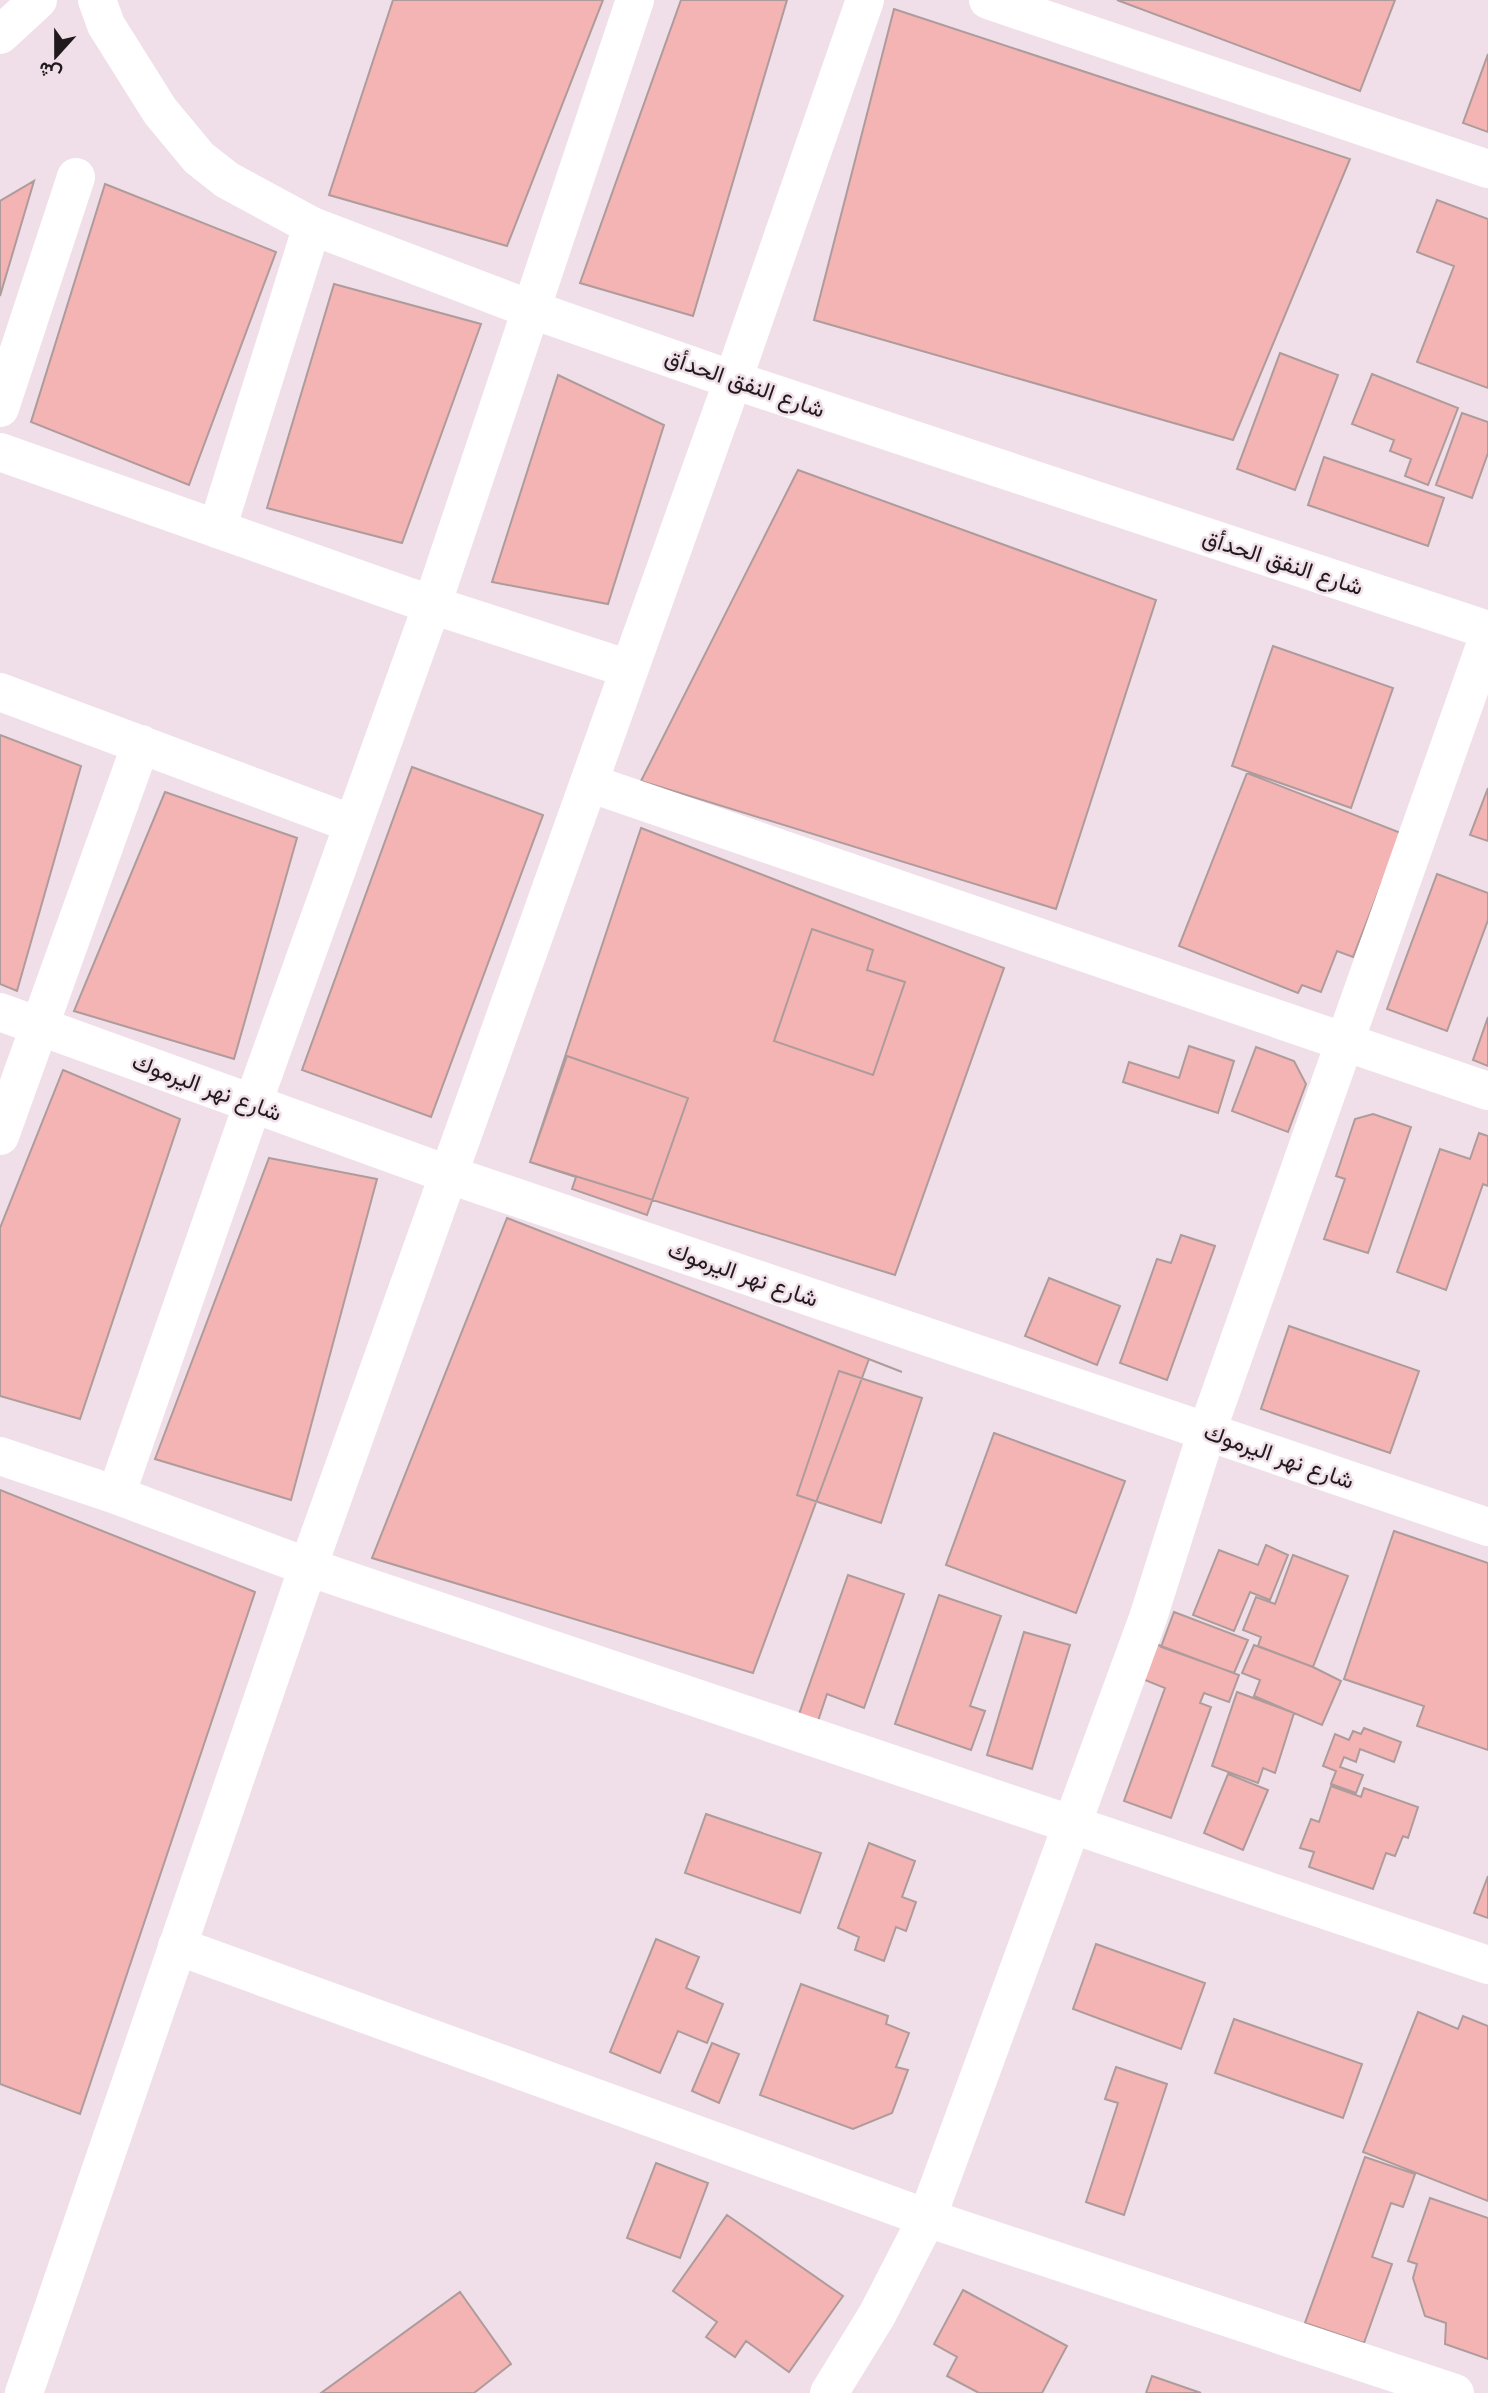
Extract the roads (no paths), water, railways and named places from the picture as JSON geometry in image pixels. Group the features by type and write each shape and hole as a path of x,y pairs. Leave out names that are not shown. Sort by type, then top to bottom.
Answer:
{"street":[{"name":"شارع النفق الحدأق","path":"97,0 106,25 160,111 200,158 227,180 312,226 530,309 733,380 1488,630"},
{"path":"116,1495 432,605 635,0"},
{"path":"24,2393 308,1567 733,380 865,0"},
{"path":"988,0 1488,169"},
{"path":"0,408 76,177"},
{"path":"217,528 312,226"},
{"path":"0,452 432,605 629,669"},
{"path":"829,2393 877,2315 927,2218 1148,1618 1208,1432 1488,637"},
{"path":"0,692 353,824"},
{"path":"0,1136 141,744"},
{"path":"589,783 1488,1091"},
{"name":"شارع نهر اليرموك","path":"0,1012 450,1175 1488,1527"},
{"path":"0,1456 116,1495 308,1567 1488,1965"},
{"path":"177,1946 927,2218 1455,2393"}]}
